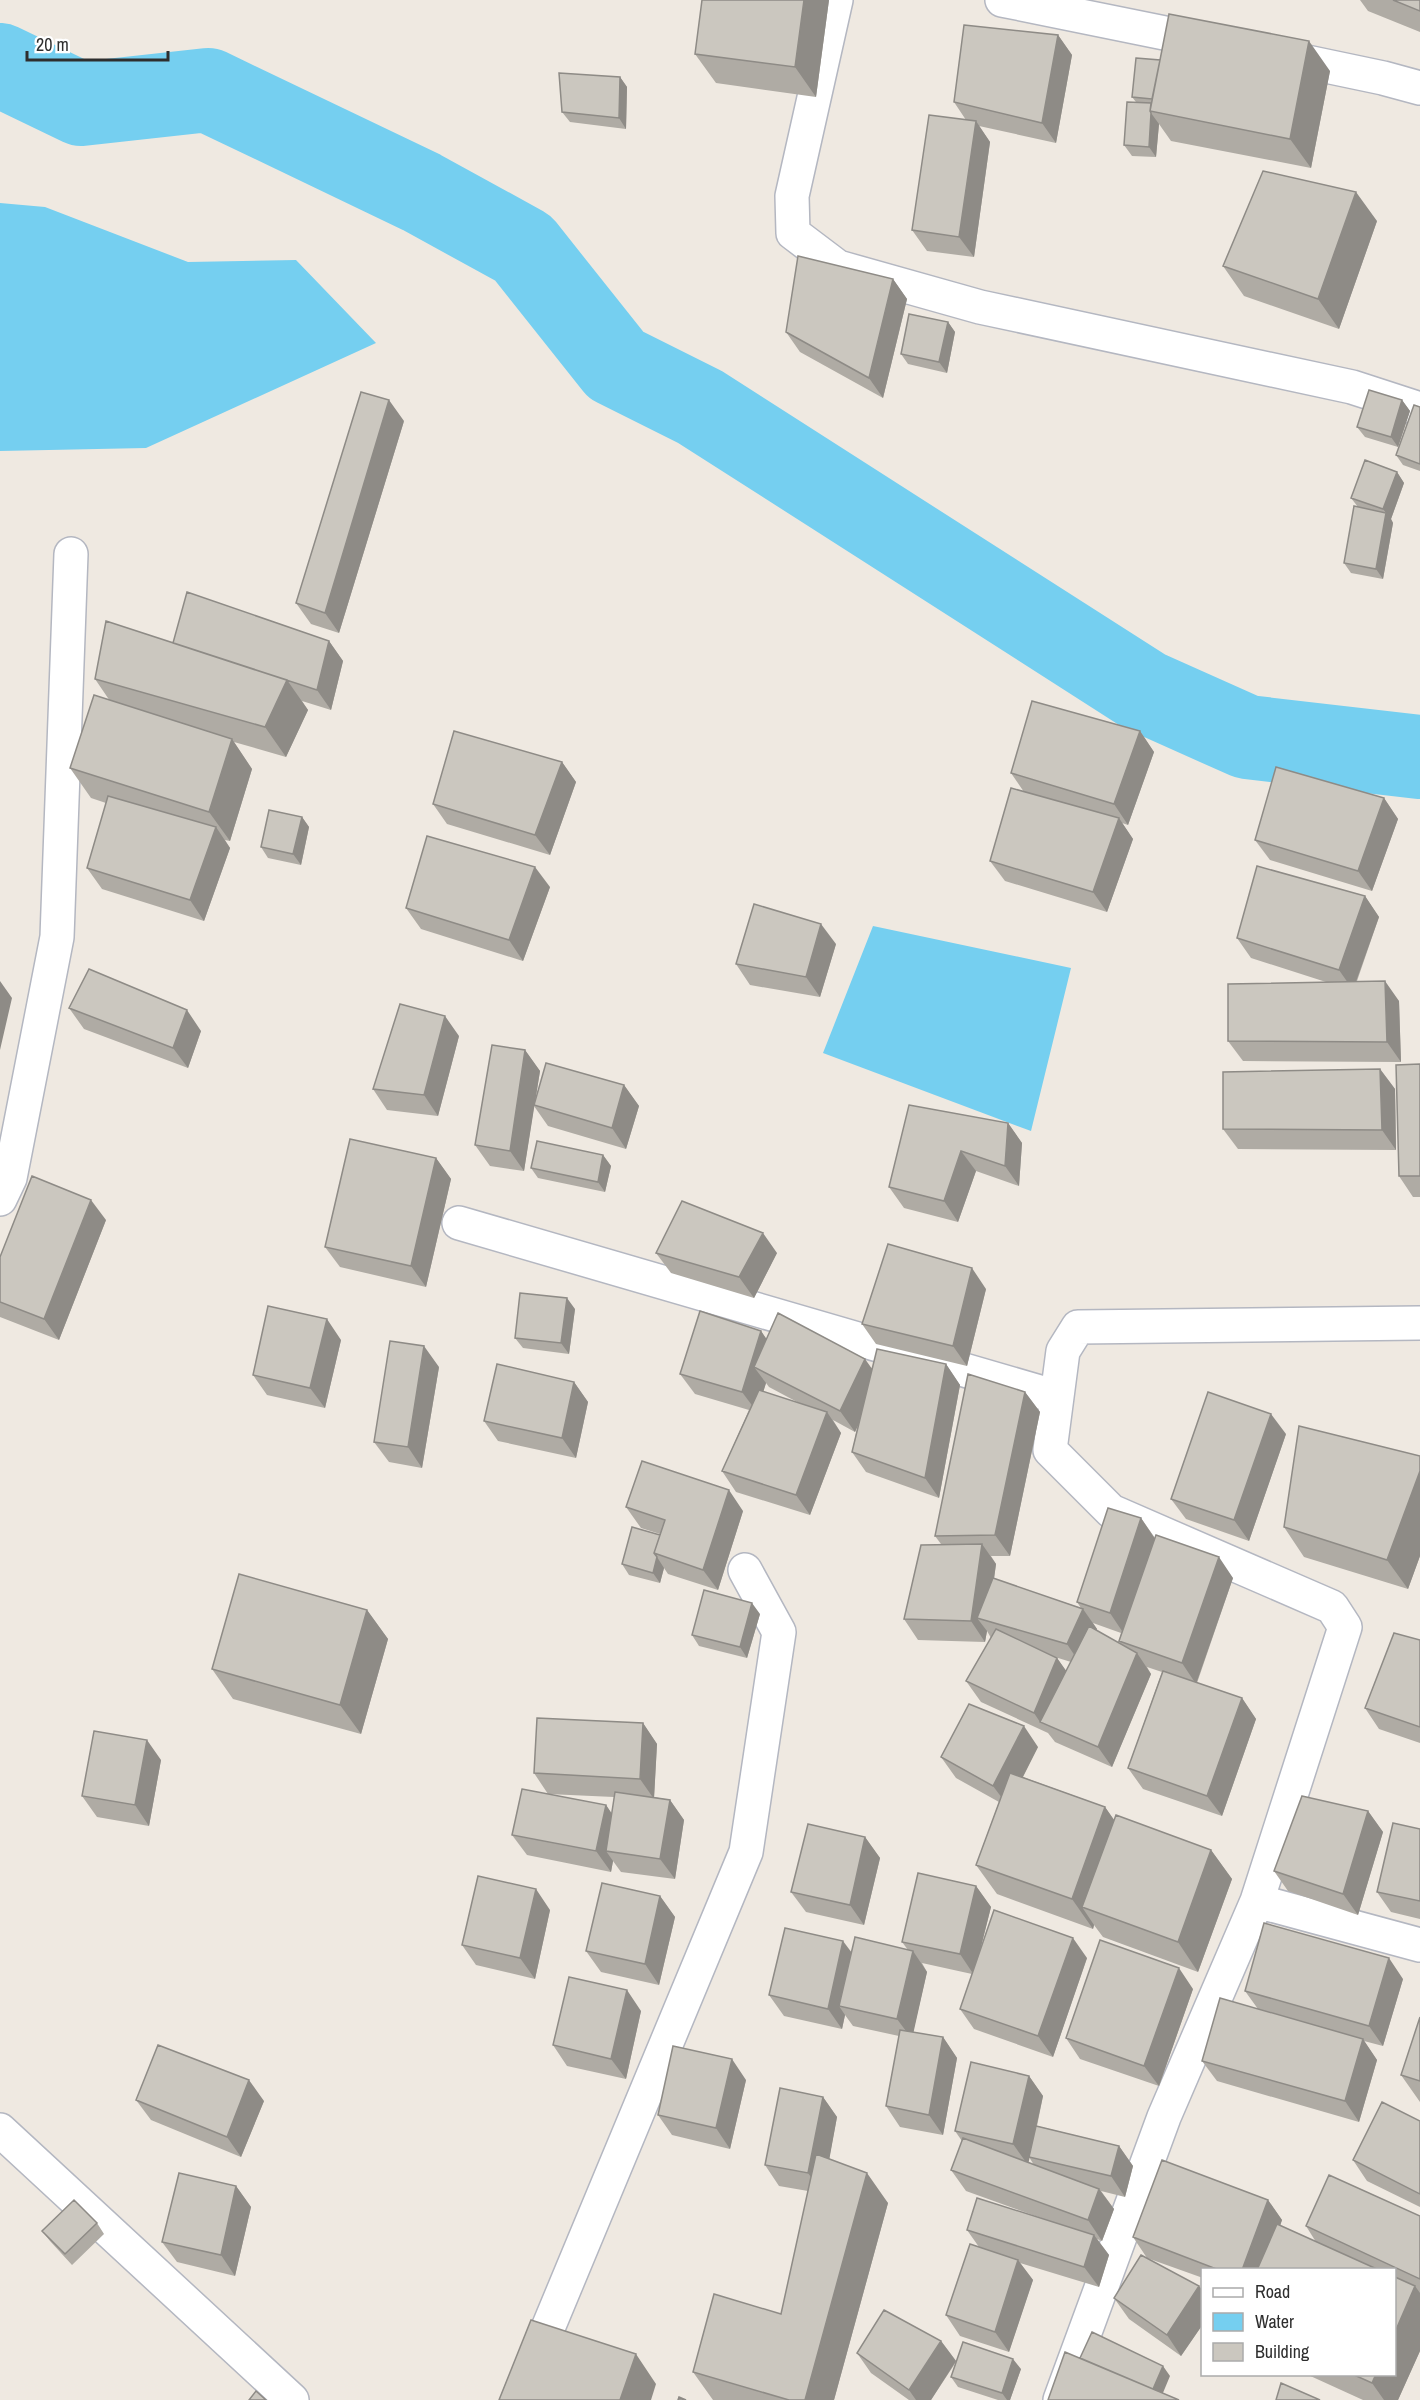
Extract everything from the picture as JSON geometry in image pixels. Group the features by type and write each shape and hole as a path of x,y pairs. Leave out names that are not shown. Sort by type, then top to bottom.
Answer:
{"street":[{"path":"836,0 792,196 793,233 838,267 980,307 1352,387 1420,409"},
{"path":"1002,0 1383,78 1420,88"},
{"path":"0,1199 10,1178 57,937 71,554"},
{"path":"459,1223 1057,1398"},
{"path":"1060,2400 1164,2117 1257,1900 1345,1627 1332,1606 1111,1511 1050,1450 1063,1351 1078,1327 1420,1323"},
{"path":"518,2400 746,1852 779,1632 745,1570"},
{"path":"1257,1900 1420,1945"},
{"path":"0,2130 292,2400"}],"water":[{"path":"0,203 45,207 188,262 296,260 376,343 146,448 0,451"},
{"path":"873,926 1071,968 1031,1131 823,1053"}],"building":[{"path":"702,0 804,0 795,67 695,54"},
{"path":"1393,0 1420,0 1420,11"},
{"path":"1169,14 1309,41 1290,139 1150,111"},
{"path":"964,25 1058,35 1042,123 954,102"},
{"path":"1136,58 1160,60 1152,99 1132,97"},
{"path":"559,73 620,77 619,118 562,112"},
{"path":"1127,102 1151,103 1149,147 1124,145"},
{"path":"929,115 976,121 959,237 912,230"},
{"path":"1263,171 1356,192 1318,299 1223,266"},
{"path":"798,256 893,279 869,378 786,332"},
{"path":"909,314 948,322 939,362 901,354"},
{"path":"1369,390 1402,400 1391,437 1357,427"},
{"path":"361,392 389,400 325,613 296,603"},
{"path":"1414,405 1420,407 1420,464 1396,455"},
{"path":"1365,460 1397,472 1383,509 1351,498"},
{"path":"1354,506 1386,513 1376,569 1344,563"},
{"path":"187,592 329,641 317,690 173,643"},
{"path":"106,621 287,680 265,727 95,679"},
{"path":"94,695 232,739 209,812 70,768"},
{"path":"1032,701 1140,731 1114,804 1011,773"},
{"path":"454,731 562,762 535,835 433,804"},
{"path":"1276,767 1384,798 1358,871 1255,840"},
{"path":"1011,788 1119,818 1093,892 990,861"},
{"path":"108,796 216,827 190,900 87,868"},
{"path":"269,810 302,817 293,854 261,847"},
{"path":"427,836 535,867 509,940 406,908"},
{"path":"1257,866 1365,896 1339,970 1237,938"},
{"path":"754,904 821,924 806,977 736,964"},
{"path":"89,969 187,1010 173,1048 69,1008"},
{"path":"1385,981 1387,1042 1228,1041 1228,984"},
{"path":"400,1004 445,1016 424,1095 373,1089"},
{"path":"492,1045 525,1050 510,1151 475,1145"},
{"path":"546,1063 624,1085 612,1128 534,1105"},
{"path":"1420,1064 1420,1176 1399,1176 1396,1065"},
{"path":"1380,1069 1382,1130 1223,1129 1223,1072"},
{"path":"909,1105 1008,1123 1005,1166 961,1151 944,1201 889,1187"},
{"path":"350,1139 436,1158 411,1266 325,1247"},
{"path":"537,1141 603,1155 598,1182 531,1168"},
{"path":"32,1176 91,1200 44,1319 0,1302 0,1257"},
{"path":"682,1201 763,1233 739,1277 656,1253"},
{"path":"888,1244 972,1268 953,1346 862,1324"},
{"path":"520,1293 567,1298 561,1343 515,1338"},
{"path":"268,1306 327,1319 310,1388 253,1375"},
{"path":"700,1311 761,1331 742,1392 680,1374"},
{"path":"778,1313 865,1359 840,1411 754,1367"},
{"path":"390,1341 424,1346 408,1447 374,1442"},
{"path":"877,1349 946,1364 925,1478 852,1452"},
{"path":"497,1364 574,1382 562,1438 484,1421"},
{"path":"968,1374 1025,1392 995,1535 935,1536"},
{"path":"759,1390 827,1412 796,1495 722,1471"},
{"path":"1208,1392 1271,1414 1234,1520 1171,1499"},
{"path":"1299,1426 1420,1456 1420,1471 1387,1560 1284,1527"},
{"path":"642,1461 729,1490 703,1570 654,1553 665,1520 626,1507"},
{"path":"1108,1508 1141,1518 1110,1613 1077,1602"},
{"path":"632,1527 660,1535 654,1553 657,1557 653,1573 622,1564"},
{"path":"1156,1535 1219,1557 1182,1663 1119,1641"},
{"path":"982,1544 971,1621 904,1619 921,1545"},
{"path":"239,1574 367,1610 340,1705 212,1669"},
{"path":"993,1578 1083,1609 1067,1644 977,1618"},
{"path":"704,1590 752,1603 740,1647 692,1635"},
{"path":"1089,1626 1137,1653 1098,1747 1040,1722"},
{"path":"996,1629 1057,1658 1034,1713 966,1681"},
{"path":"1394,1633 1420,1640 1420,1727 1365,1708"},
{"path":"1163,1671 1242,1698 1207,1796 1128,1768"},
{"path":"969,1704 1024,1726 993,1786 941,1757"},
{"path":"537,1718 643,1723 640,1779 534,1773"},
{"path":"94,1731 147,1740 135,1805 82,1796"},
{"path":"1010,1773 1105,1807 1072,1899 976,1865"},
{"path":"522,1789 606,1805 596,1851 512,1835"},
{"path":"615,1792 670,1800 660,1859 606,1851"},
{"path":"1302,1796 1368,1811 1343,1894 1274,1871"},
{"path":"1116,1815 1211,1850 1178,1942 1082,1907"},
{"path":"1393,1823 1420,1829 1420,1901 1377,1892"},
{"path":"808,1824 865,1837 850,1905 791,1892"},
{"path":"918,1873 976,1886 960,1954 902,1942"},
{"path":"478,1876 536,1889 520,1958 462,1945"},
{"path":"602,1883 660,1896 645,1964 586,1951"},
{"path":"994,1910 1073,1938 1038,2036 960,2009"},
{"path":"1264,1923 1389,1958 1369,2026 1245,1991"},
{"path":"785,1928 843,1941 828,2009 769,1995"},
{"path":"855,1937 913,1951 897,2019 839,2006"},
{"path":"1100,1940 1179,1968 1144,2066 1066,2038"},
{"path":"569,1977 627,1990 611,2059 553,2045"},
{"path":"1220,1998 1363,2039 1345,2101 1202,2061"},
{"path":"1420,2017 1420,2081 1401,2075"},
{"path":"900,2030 943,2037 929,2115 886,2106"},
{"path":"158,2045 249,2080 227,2137 136,2100"},
{"path":"673,2046 732,2059 716,2128 658,2115"},
{"path":"971,2062 1029,2076 1013,2144 955,2131"},
{"path":"780,2088 823,2097 808,2173 765,2165"},
{"path":"1382,2102 1420,2121 1420,2194 1353,2160"},
{"path":"1036,2126 1119,2146 1111,2176 1029,2157"},
{"path":"963,2138 1099,2189 1088,2220 951,2170"},
{"path":"816,2154 867,2173 805,2400 789,2400 693,2372 714,2294 781,2314"},
{"path":"1162,2160 1268,2200 1243,2268 1214,2268 1133,2237"},
{"path":"179,2173 236,2186 221,2255 162,2242"},
{"path":"1329,2175 1420,2216 1420,2279 1306,2226"},
{"path":"977,2198 1094,2235 1084,2267 967,2230"},
{"path":"74,2200 97,2223 65,2254 42,2231"},
{"path":"1277,2224 1375,2268 1258,2268"},
{"path":"970,2244 1018,2260 995,2332 946,2315"},
{"path":"1141,2255 1199,2286 1167,2335 1114,2298"},
{"path":"1396,2277 1415,2286 1396,2330"},
{"path":"884,2310 941,2341 909,2390 857,2353"},
{"path":"531,2320 636,2354 620,2400 499,2400"},
{"path":"1092,2332 1163,2366 1153,2389 1080,2358"},
{"path":"963,2342 1013,2359 1002,2393 951,2377"},
{"path":"1065,2352 1179,2400 1048,2400"},
{"path":"1356,2376 1375,2376 1372,2383"},
{"path":"1281,2383 1320,2400 1276,2400"},
{"path":"256,2391 266,2400 249,2400"}],"waterway":[{"path":"0,65 81,104 208,90 421,192 523,248 616,365 700,407 1144,691 1247,737 1420,757"}]}
